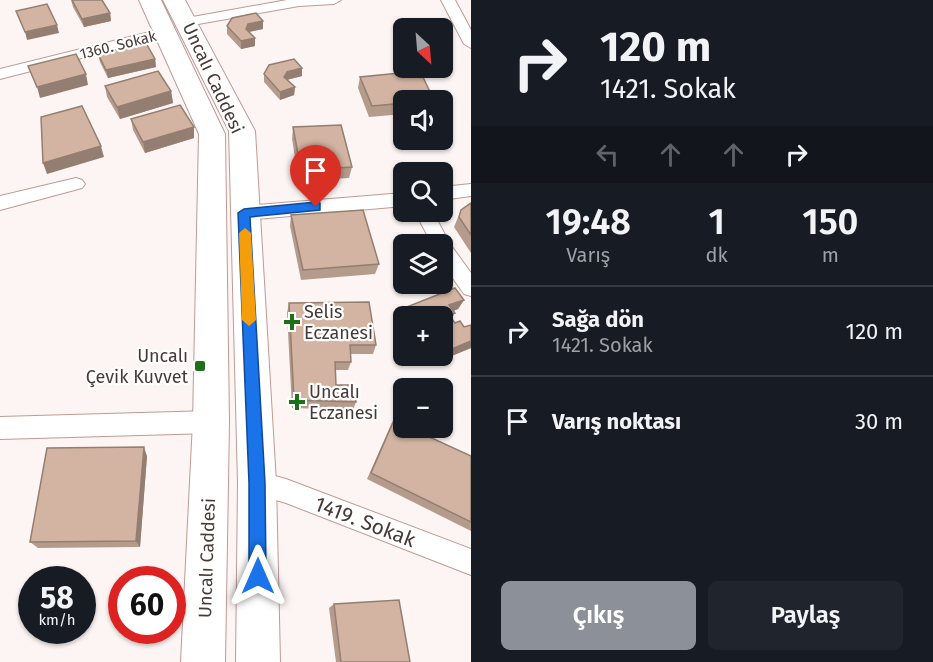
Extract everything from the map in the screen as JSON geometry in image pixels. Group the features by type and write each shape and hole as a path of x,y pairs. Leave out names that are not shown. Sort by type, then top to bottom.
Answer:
{"main road":[{"name":"Uncalı Caddesi","path":"150,0 176,18 242,130 257,483 258,662"},
{"name":"Uncalı Caddesi","path":"176,18 212,134 211,422 203,662"}],"street":[{"name":"1360. Sokak","path":"0,74 176,18 298,1 334,0"},
{"path":"448,0 471,44"},
{"path":"0,202 76,184"},
{"path":"453,192 471,190"},
{"path":"244,213 393,200"},
{"path":"453,262 471,288"},
{"path":"0,428 211,422"},
{"name":"1419. Sokak","path":"257,483 286,491 471,562"}],"building":[{"path":"72,0 102,0 110,13 82,19"},
{"path":"47,4 57,25 25,32 16,11"},
{"path":"256,13 263,21 248,24 246,29 255,38 241,41 227,26 232,18"},
{"path":"146,43 155,59 106,70 98,54"},
{"path":"76,54 86,74 37,87 28,66"},
{"path":"294,59 302,68 287,72 284,77 295,87 280,92 264,74 269,65"},
{"path":"158,71 171,91 117,107 105,86"},
{"path":"393,74 393,78 423,78 429,90 393,90 393,104 372,106 360,77"},
{"path":"180,105 194,127 143,142 131,119"},
{"path":"82,106 101,146 43,163 41,117"},
{"path":"341,125 352,167 301,170 293,127"},
{"path":"471,203 471,235 459,217 461,210"},
{"path":"363,210 379,264 303,270 291,215"},
{"path":"455,288 464,300 450,306 409,306 440,294 453,294"},
{"path":"369,302 376,345 350,345 351,362 335,362 336,385 354,385 356,402 294,400 289,303"},
{"path":"453,320 455,323 460,321 464,327 471,325 471,341 453,348"},
{"path":"393,422 393,438 432,438 471,456 471,522 371,473"},
{"path":"144,447 136,541 30,542 47,448"},
{"path":"399,600 410,662 341,662 334,604"}],"slow traffic":[{"path":"245,233 249,320"}],"place":[{"name":"Selis Eczanesi","path":"292,322"},
{"name":"Uncalı Çevik Kuvvet","path":"200,366"},
{"name":"Uncalı Eczanesi","path":"297,402"}],"route":[{"path":"258,576 257,483 244,213 316,207"}]}
